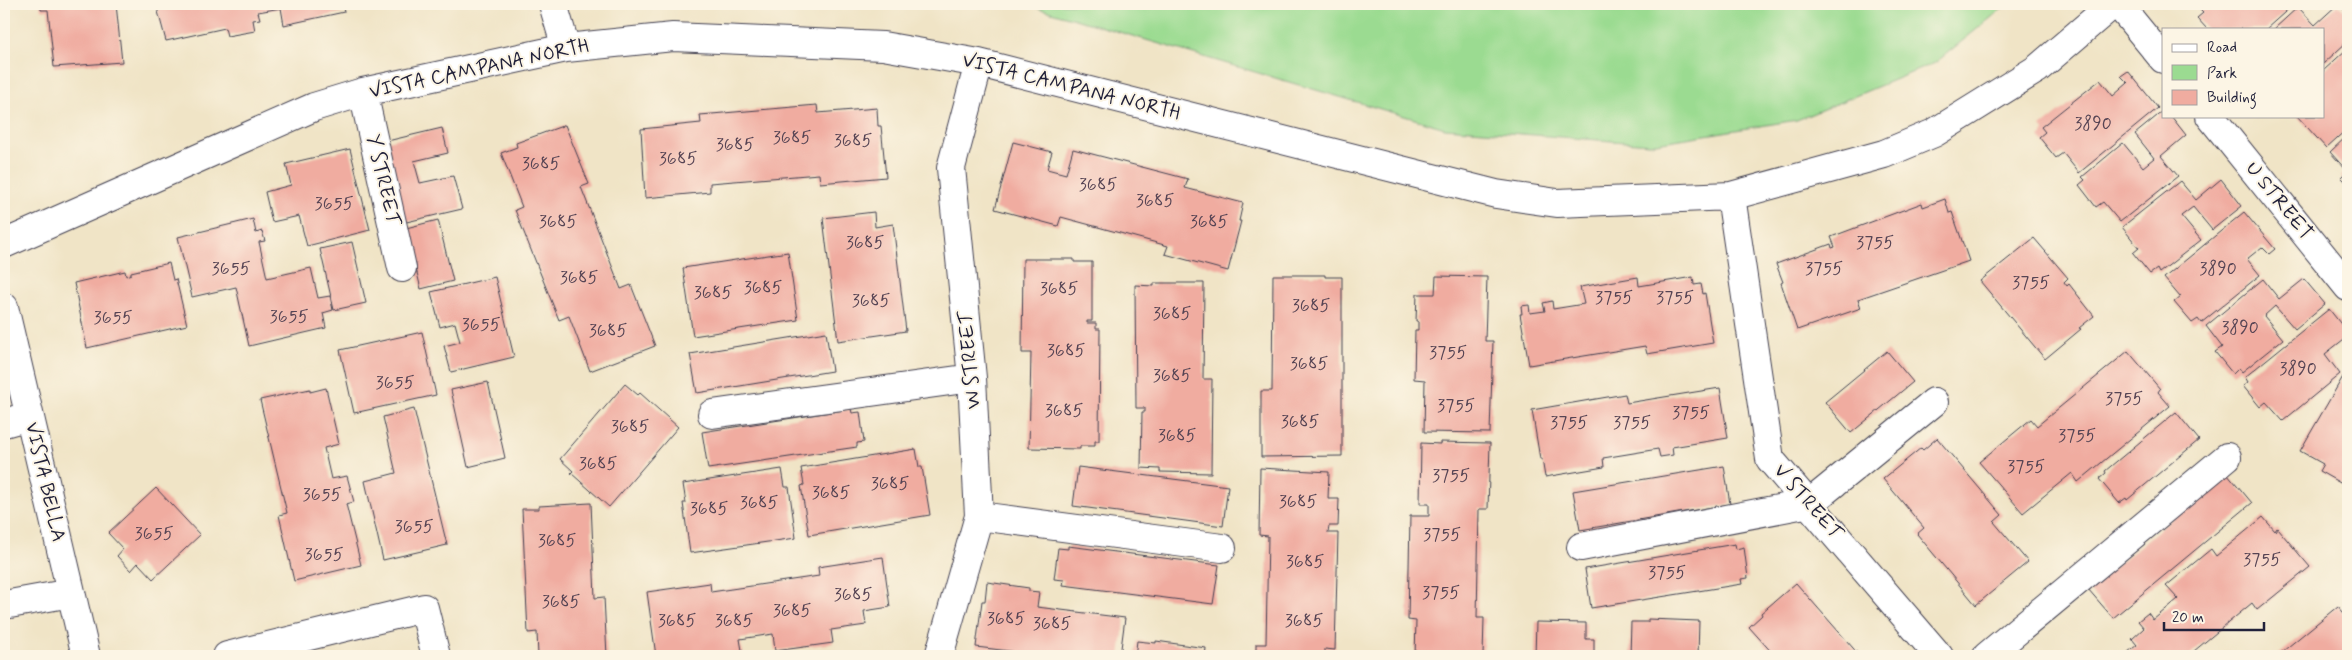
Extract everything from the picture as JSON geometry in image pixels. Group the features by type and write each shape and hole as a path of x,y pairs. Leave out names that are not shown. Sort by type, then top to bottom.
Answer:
{"street":[{"path":"553,4 566,48"},
{"name":"VISTA CAMPANA NORTH","path":"4,244 314,107 363,92 566,48 673,37 883,46 980,63 1496,194 1557,203 1731,196 1884,154 1934,133 2038,69 2113,4"},
{"path":"2118,4 2162,58"},
{"name":"W STREET","path":"939,656 980,516 972,378 951,168 980,63"},
{"name":"Y STREET","path":"363,92 402,268"},
{"name":"U STREET","path":"2212,118 2348,287"},
{"name":"V STREET","path":"1731,196 1770,459 1810,503 1939,656"},
{"name":"VISTA BELLA","path":"4,307 17,419 71,593 86,656"},
{"path":"712,414 972,378"},
{"path":"1581,547 1810,503 1934,402"},
{"path":"1987,656 2226,457"},
{"path":"980,516 1222,548"},
{"path":"4,606 71,593"},
{"path":"228,656 424,608 436,656"}],"green space":[{"path":"1024,4 2008,4 1935,63 1797,120 1650,144 1445,128"}],"building":[{"path":"40,4 116,4 122,62 54,67 48,10 41,10"},
{"path":"156,4 342,4 344,12 284,25 281,8 258,12 260,19 253,20 255,31 227,36 225,28 166,41"},
{"path":"2206,4 2294,4 2267,28 2206,28 2197,18 2203,13 2200,10"},
{"path":"2338,4 2348,13 2348,41 2324,63 2324,28 2275,28 2298,7 2315,25"},
{"path":"2348,48 2348,128 2326,148 2299,118 2324,118 2324,70"},
{"path":"2128,71 2158,108 2079,173 2063,153 2056,158 2039,137 2045,132 2041,127 2100,80 2113,96 2128,83 2121,76"},
{"path":"817,105 818,113 877,108 878,126 881,126 886,177 820,183 819,174 710,183 710,192 645,198 641,129 701,123 700,115"},
{"path":"2162,112 2162,118 2173,118 2186,135 2161,156 2178,176 2120,222 2103,202 2096,207 2079,185 2085,180 2082,177 2123,143 2143,167 2154,158 2135,134"},
{"path":"565,125 589,184 581,187 621,289 631,285 655,346 590,371 569,316 559,320 515,210 522,207 501,153 517,147 516,143"},
{"path":"442,128 448,153 414,161 420,183 453,176 462,209 398,224 379,143"},
{"path":"2348,135 2348,184 2341,177 2347,171 2330,152"},
{"path":"1013,142 1052,152 1047,169 1066,174 1073,149 1188,179 1185,188 1243,203 1239,221 1241,221 1228,271 1165,254 1168,246 1061,217 1058,226 995,209"},
{"path":"350,149 370,230 307,246 299,216 272,222 265,192 291,185 286,164"},
{"path":"2221,179 2242,206 2212,230 2193,207 2181,216 2201,240 2159,273 2157,269 2150,274 2133,253 2139,248 2122,227 2180,181 2196,200"},
{"path":"1945,199 1949,213 1952,212 1969,261 1858,299 1861,308 1797,330 1776,264 1831,244 1832,248 1835,247 1831,237 1922,203 1923,207"},
{"path":"874,212 875,227 893,224 906,331 838,341 823,218"},
{"path":"2244,212 2275,249 2269,254 2262,247 2247,259 2260,275 2201,323 2198,319 2192,323 2174,302 2180,297 2164,278"},
{"path":"253,219 256,233 262,231 265,241 259,242 267,278 311,268 318,298 330,296 333,310 323,313 326,328 249,346 236,287 192,297 178,237"},
{"path":"438,220 453,281 421,289 406,228"},
{"path":"2034,238 2068,278 2064,282 2067,286 2069,284 2094,316 2045,359 1980,281"},
{"path":"352,242 366,303 334,310 320,249"},
{"path":"788,252 798,320 693,336 683,268"},
{"path":"1023,259 1074,259 1074,262 1092,262 1092,321 1087,321 1087,323 1096,323 1096,329 1100,329 1099,441 1095,441 1095,446 1080,446 1080,449 1029,448 1031,353 1022,353"},
{"path":"169,263 173,280 176,279 187,325 87,348 74,283 125,271 126,276 131,274 131,272"},
{"path":"1273,275 1325,275 1325,277 1342,277 1342,456 1261,457 1261,391 1272,391"},
{"path":"1436,276 1487,277 1485,341 1493,341 1490,433 1424,432 1425,380 1414,379 1415,330 1418,330 1418,321 1416,321 1417,294 1435,294"},
{"path":"495,277 514,357 451,372 444,346 460,342 455,323 440,327 431,292"},
{"path":"1638,277 1639,286 1693,277 1694,285 1701,284 1703,294 1705,293 1713,343 1647,354 1645,346 1529,365 1520,314 1522,314 1521,306 1529,305 1530,313 1545,311 1543,303 1552,301 1553,309 1584,304 1580,287"},
{"path":"2263,279 2279,299 2304,279 2325,304 2295,329 2275,306 2264,316 2283,339 2242,372 2239,368 2233,374 2215,352 2222,347 2206,326"},
{"path":"1154,283 1204,283 1203,379 1212,379 1211,473 1160,472 1160,469 1141,468 1142,412 1145,412 1145,408 1136,408 1135,285 1154,286"},
{"path":"2329,309 2348,333 2348,336 2325,354 2340,374 2283,421 2266,402 2260,407 2243,386 2248,382 2245,377"},
{"path":"422,332 436,395 354,413 340,350"},
{"path":"826,332 832,371 697,393 690,354"},
{"path":"1887,351 1913,382 1851,433 1825,402"},
{"path":"2128,351 2160,389 2158,392 2170,406 2078,482 2072,473 2023,513 1979,462 2031,419 2037,426"},
{"path":"2348,368 2348,480 2346,478 2342,484 2319,471 2323,464 2300,451"},
{"path":"488,382 505,458 468,467 451,390"},
{"path":"625,384 638,395 640,393 678,427 609,507 571,473 573,471 560,459"},
{"path":"326,388 339,444 324,448 331,479 347,476 354,502 346,504 361,565 294,581 279,515 287,513 260,400 310,389 310,392"},
{"path":"1720,388 1728,438 1672,447 1673,455 1660,457 1658,449 1603,458 1604,467 1545,477 1532,410 1625,394 1627,403"},
{"path":"414,409 447,545 383,560 365,481 396,473 383,417"},
{"path":"851,409 852,413 860,412 864,442 857,443 857,447 708,469 702,432"},
{"path":"2176,412 2199,440 2127,500 2126,498 2119,503 2099,479 2106,473 2105,471"},
{"path":"1937,438 2002,515 1994,522 2028,562 1976,605 1917,534 1924,528 1883,479 1921,448 1923,450"},
{"path":"1440,442 1490,443 1488,509 1479,509 1477,618 1484,618 1483,656 1415,656 1416,621 1408,620 1410,516 1429,516 1429,504 1420,504 1421,443 1440,444"},
{"path":"916,449 919,467 922,467 930,515 809,535 801,486 804,485 801,468"},
{"path":"1724,466 1730,504 1580,530 1573,491"},
{"path":"1078,467 1228,486 1223,526 1073,506"},
{"path":"1260,468 1329,472 1328,499 1339,499 1338,526 1329,526 1328,533 1338,533 1335,650 1325,649 1325,656 1256,656 1256,644 1266,644 1268,536 1259,535"},
{"path":"782,469 785,487 789,487 796,538 690,553 683,503 686,503 683,484"},
{"path":"2227,473 2252,503 2113,618 2088,589"},
{"path":"156,488 200,535 153,579 138,563 131,571 117,556 123,549 108,533"},
{"path":"591,503 595,598 604,597 607,656 538,656 537,632 528,633 522,509 539,509 539,506"},
{"path":"2263,517 2275,531 2277,528 2310,567 2257,610 2252,603 2188,656 2123,656 2137,645 2132,639 2144,628 2138,621 2148,613 2153,620 2178,599 2166,586 2211,549 2216,556"},
{"path":"1735,544 1736,549 1744,547 1748,578 1741,579 1742,584 1591,608 1585,569"},
{"path":"1068,546 1219,565 1213,604 1063,585 1064,580 1054,579 1058,548 1068,549"},
{"path":"883,557 890,607 864,611 866,625 831,630 833,643 775,651 773,634 740,639 743,656 717,656 717,652 689,656 656,656 647,592 710,583 711,592 819,576 818,567"},
{"path":"987,582 1029,588 1029,591 1039,592 1037,607 1125,618 1120,656 1051,656 976,647 982,601 985,601"},
{"path":"1796,583 1860,656 1775,656 1749,627 1762,615 1761,613"},
{"path":"2338,606 2348,618 2348,656 2277,656"},
{"path":"1648,619 1699,621 1698,656 1630,656 1631,622 1648,622"},
{"path":"1536,622 1586,623 1586,639 1594,639 1594,653 1604,653 1604,656 1535,656"},
{"path":"1137,641 1156,643 1156,641 1206,648 1205,656 1135,656"}]}
